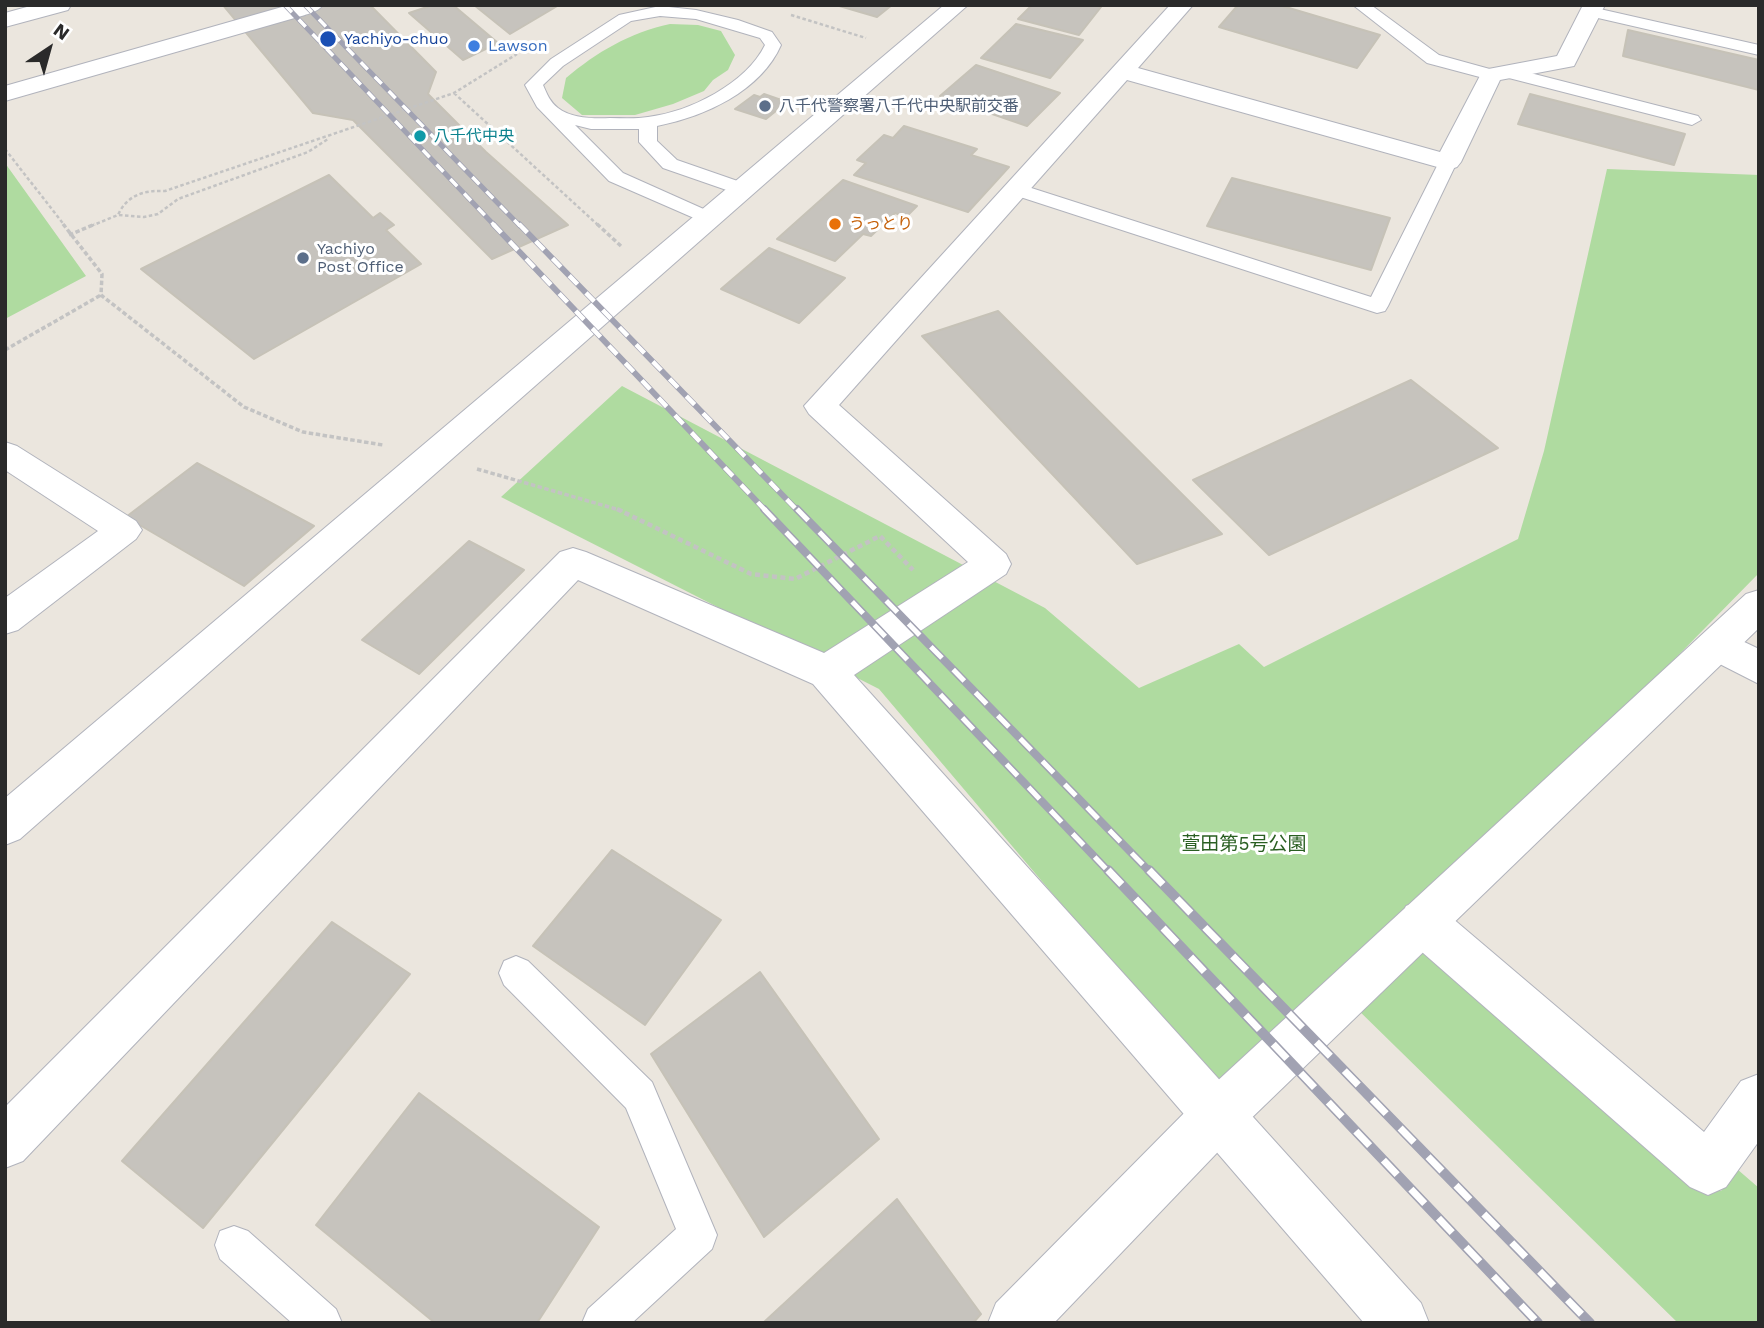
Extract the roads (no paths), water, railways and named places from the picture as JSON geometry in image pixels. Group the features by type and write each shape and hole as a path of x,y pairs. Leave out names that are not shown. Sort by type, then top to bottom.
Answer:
{"street":[{"path":"5,20 60,5"},
{"path":"5,825 957,5"},
{"path":"827,672 993,564 820,406 1182,5"},
{"path":"5,94 304,8"},
{"path":"1121,71 1448,162 1499,74 1566,61 1593,9"},
{"path":"5,454 124,530 5,619"},
{"path":"5,1143 573,562 827,672 1401,1323"},
{"path":"1016,1323 1219,1114 1759,605"},
{"path":"1717,645 1759,668"},
{"path":"1422,922 1708,1169 1759,1099"}],"lane":[{"path":"1361,5 1433,59 1692,120"},
{"path":"1593,9 1759,50"},
{"path":"554,114 591,124 648,123 679,116 718,97 761,66 770,55 773,44 766,36 700,13 650,11 627,17 544,71 534,85 543,103 616,177 710,219"},
{"path":"648,123 648,142 670,164 744,190"},
{"path":"1015,189 1377,306 1448,162"},
{"path":"516,973 639,1095 698,1235 602,1323"},
{"path":"234,1245 322,1323"}],"railway":[{"path":"285,5 495,226"},
{"path":"305,5 520,226"},
{"path":"493,224 766,511"},
{"path":"519,224 798,511"},
{"path":"764,509 1109,872"},
{"path":"797,509 1150,872"},
{"path":"1108,870 1538,1323"},
{"path":"1149,870 1590,1323"}],"place":[{"name":"Yachiyo-chuo","path":"328,39"},
{"name":"Lawson","path":"474,46"},
{"name":"八千代警察署八千代中央駅前交番","path":"765,106"},
{"name":"八千代中央","path":"420,136"},
{"name":"うっとり","path":"835,224"},
{"name":"Yachiyo Post Office","path":"303,258"}],"park label":[{"name":"萱田第5号公園","path":"1244,844"}]}
